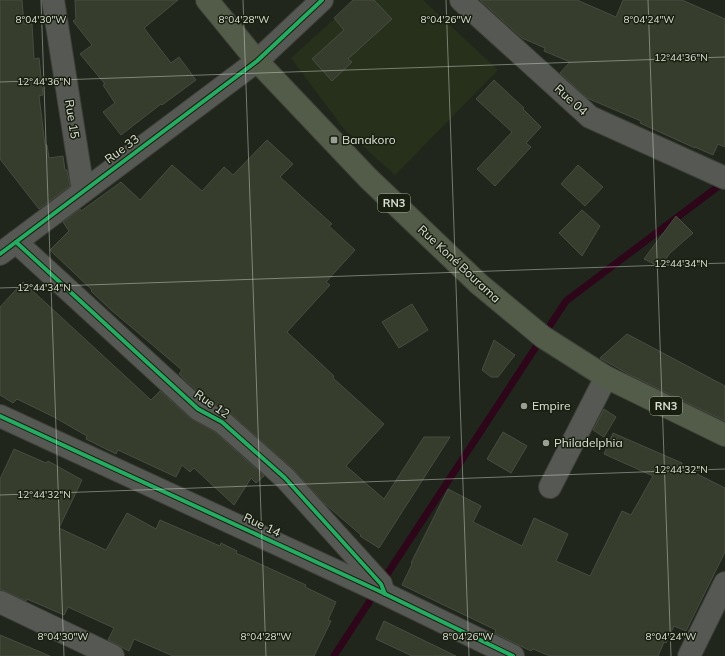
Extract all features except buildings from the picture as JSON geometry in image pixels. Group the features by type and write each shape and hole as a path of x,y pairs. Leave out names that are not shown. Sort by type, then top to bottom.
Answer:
{"highway":[{"name":"Rue Koné Bourama","path":"207,0 257,61 368,178 479,284 543,337 606,377 725,435"}],"street":[{"name":"Rue 15","path":"53,0 83,190"},
{"name":"Rue 33","path":"8,248 83,190 257,61 322,0"},
{"name":"Rue 04","path":"461,0 590,117 725,178"},
{"name":"Rue 12","path":"8,248 198,409 222,422 285,478 381,584 385,594"},
{"path":"550,487 606,377"},
{"name":"Rue 14","path":"0,416 385,594 513,656"},
{"path":"689,656 725,583"},
{"path":"0,602 113,656"}],"shaded area":[{"path":"355,0 423,0 498,70 395,175 344,129 291,58"}],"waterway":[{"path":"382,582 566,301 724,182"},
{"path":"334,656 375,593"}],"cycle path":[{"path":"0,254 257,61 322,0"},
{"path":"16,242 198,409 222,422 285,478 381,584 385,594"},
{"path":"0,416 377,590 513,656"}],"place":[{"name":"Banakoro","path":"334,140"},
{"name":"Empire","path":"524,406"},
{"name":"Philadelphia","path":"546,443"}]}
